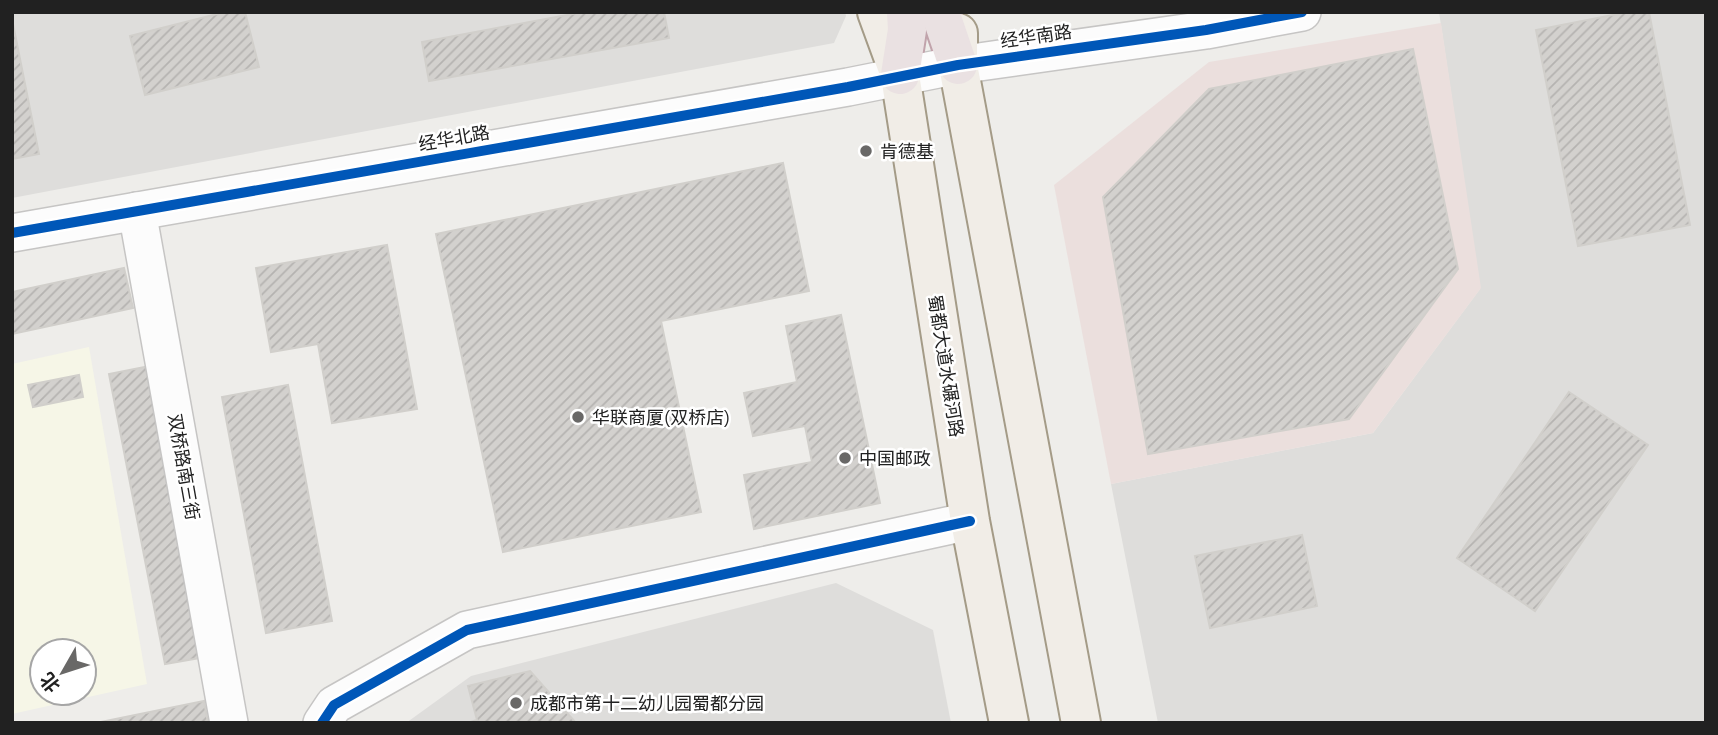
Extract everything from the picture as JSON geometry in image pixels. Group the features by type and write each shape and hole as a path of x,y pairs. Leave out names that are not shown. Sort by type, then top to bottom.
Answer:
{"highway":[{"path":"900,75 906,12"},
{"path":"940,12 958,65"}],"main road":[{"name":"蜀都大道水碾河路","path":"877,12 900,75 970,521 1009,723"},
{"path":"957,12 958,65 1082,723"}],"street":[{"name":"经华南路","path":"900,75 1206,30 1302,12"},
{"name":"经华北路","path":"12,233 835,89 900,75"},
{"name":"双桥路南三街","path":"137,211 229,723"},
{"path":"322,723 334,705 467,630 970,521"}],"shaded area":[{"path":"12,12 845,12 846,16 834,43 12,198"},
{"path":"1439,12 1706,12 1706,723 1158,723 1111,484 1373,433 1480,289"},
{"path":"1441,23 1481,288 1373,433 1111,484 1054,185 1209,62"},
{"path":"89,347 147,684 98,695 98,637 28,637 28,707 44,707 12,714 12,364"},
{"path":"836,583 933,630 951,723 406,723 471,676"}],"building":[{"path":"225,12 245,12 259,67 145,95 130,36"},
{"path":"583,12 664,12 669,38 429,81 422,42"},
{"path":"1628,12 1649,12 1690,225 1578,246 1536,30"},
{"path":"12,19 39,154 12,159"},
{"path":"1413,49 1458,269 1349,419 1148,454 1103,197 1209,89"},
{"name":"华联商厦(双桥店)","path":"783,163 809,291 661,321 701,512 503,552 436,234"},
{"path":"387,245 417,409 332,423 318,344 271,352 256,268"},
{"path":"124,268 133,308 12,334 12,292"},
{"path":"841,315 880,503 754,529 744,475 812,462 805,426 753,436 744,393 797,382 786,326"},
{"path":"150,366 206,657 165,664 109,374"},
{"path":"79,375 83,397 33,407 28,385"},
{"path":"288,385 332,621 266,633 222,397"},
{"path":"1569,392 1648,445 1535,611 1457,558"},
{"path":"1302,535 1317,606 1210,628 1195,556"},
{"name":"成都市第十二幼儿园蜀都分园","path":"530,671 576,723 467,723 477,720 468,686"},
{"path":"204,701 208,723 96,723"}],"cycle path":[{"path":"12,233 848,87 958,65 1206,30 1302,12"},
{"path":"322,723 334,705 467,630 970,521"}],"place":[{"name":"肯德基","path":"866,151"},
{"name":"华联商厦(双桥店)","path":"578,417"},
{"name":"中国邮政","path":"845,458"},
{"name":"成都市第十二幼儿园蜀都分园","path":"516,703"}]}
